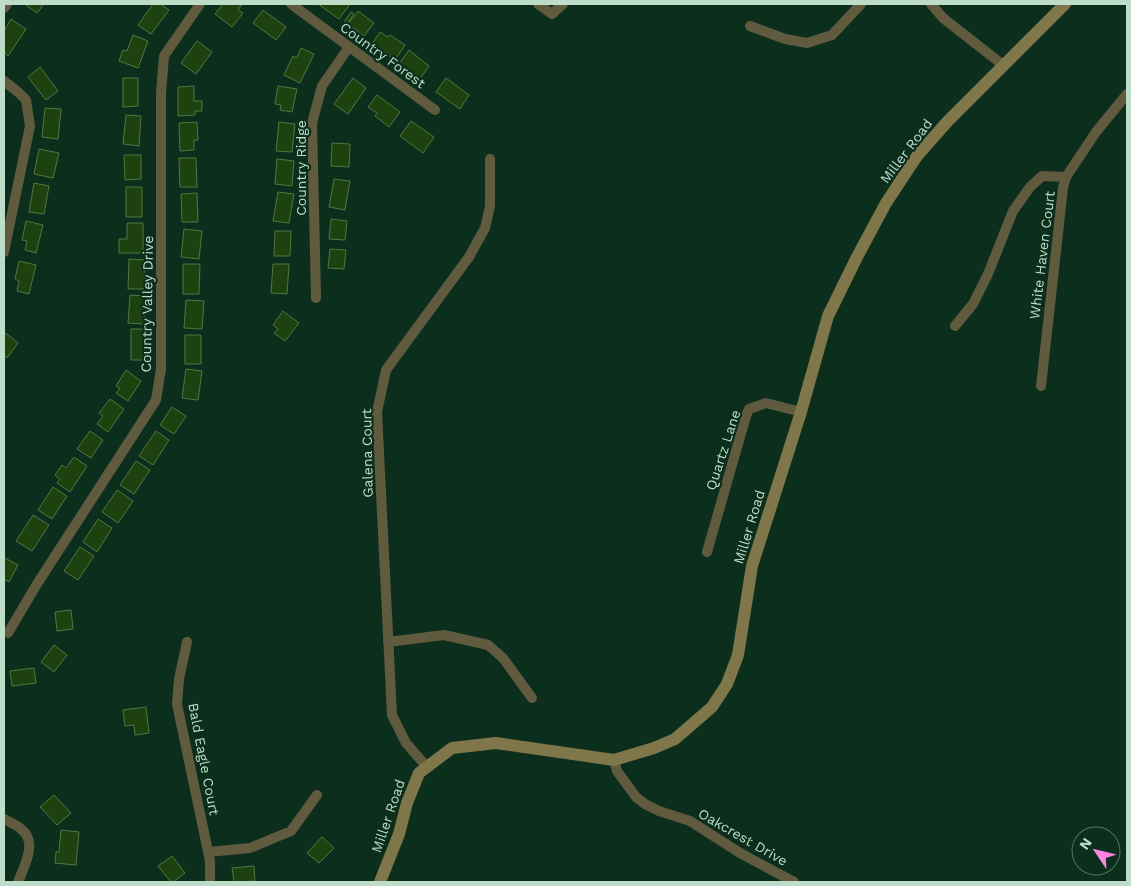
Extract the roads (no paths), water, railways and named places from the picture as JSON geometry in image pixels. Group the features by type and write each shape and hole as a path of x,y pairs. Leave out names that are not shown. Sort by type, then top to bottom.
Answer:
{"street":[{"path":"4,8 7,4"},
{"name":"Country Valley Drive","path":"8,633 37,584 156,400 162,369 161,93 164,56 200,4"},
{"name":"Country Forest","path":"291,4 435,110"},
{"path":"538,4 552,14 563,4"},
{"path":"750,26 785,39 807,43 832,35 861,4"},
{"path":"931,4 943,18 1003,65"},
{"name":"Miller Road","path":"380,882 399,834 407,803 419,773 452,748 496,743 614,760 654,748 675,739 712,707 727,684 738,655 752,566 801,412 828,316 857,257 886,203 917,156 947,122 1065,4"},
{"name":"Country Ridge","path":"316,298 312,123 322,86 349,47"},
{"path":"4,81 26,100 30,126 4,252"},
{"path":"1066,177 1096,132 1127,94"},
{"name":"Galena Court","path":"427,767 406,743 392,715 377,412 386,370 469,257 485,228 490,206 490,159"},
{"name":"White Haven Court","path":"955,326 973,304 988,274 1014,211 1030,187 1042,176 1066,177 1063,188 1041,386"},
{"name":"Quartz Lane","path":"707,552 749,409 766,402 801,412"},
{"path":"388,642 444,636 488,645 503,658 532,698"},
{"name":"Bald Eagle Court","path":"187,642 179,679 178,704 210,861 210,882"},
{"name":"Oakcrest Drive","path":"614,760 617,771 636,797 645,804 659,811 690,821 740,853 794,882"},
{"path":"208,852 250,848 292,831 317,795"},
{"path":"4,819 19,828 27,836 29,852 18,882"}]}
